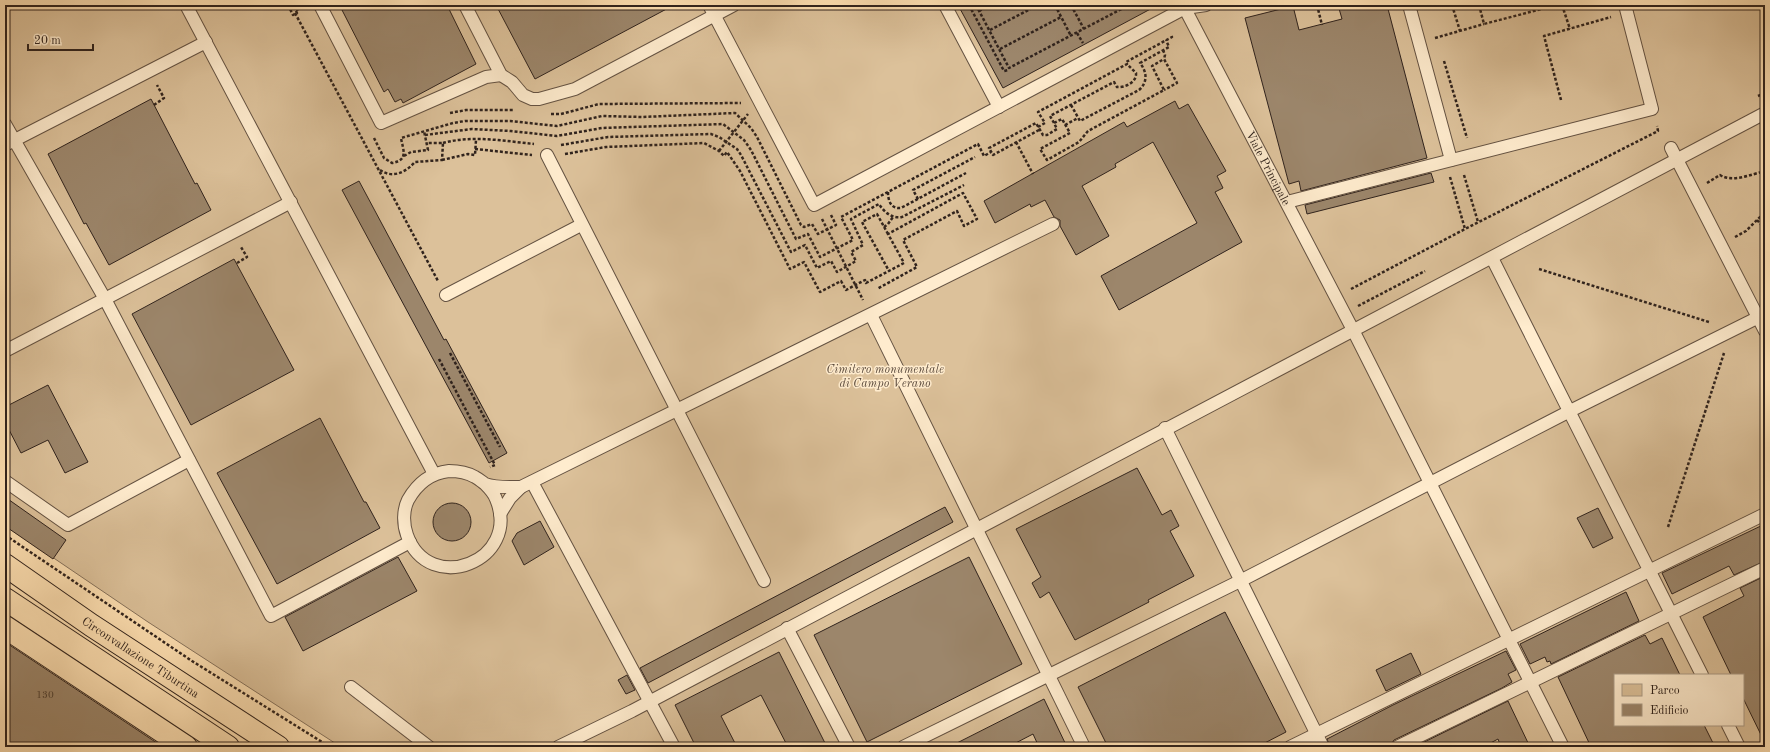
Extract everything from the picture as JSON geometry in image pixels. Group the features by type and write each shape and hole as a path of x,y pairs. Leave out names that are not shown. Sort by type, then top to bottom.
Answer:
{"highway":[{"name":"Circonvallazione Tiburtina","path":"5,565 91,625 278,747"},
{"path":"5,599 228,747"},
{"path":"5,627 186,747"}],"lane":[{"path":"186,5 434,474"},
{"path":"320,5 381,123 486,77 501,75"},
{"path":"465,5 501,75 512,82 523,95 532,99 539,99 575,89 712,10 734,5"},
{"path":"946,5 999,107"},
{"path":"712,10 814,205 1184,7 1206,5"},
{"path":"1409,5 1452,160"},
{"name":"Viale Principale","path":"1184,7 1354,330 1508,640 1563,747"},
{"path":"1287,202 1652,109 1626,9"},
{"path":"9,142 150,72 206,42"},
{"path":"558,747 649,701 1165,428 1492,258 1674,154 1765,113"},
{"path":"5,124 9,142 105,299 271,616 410,542"},
{"path":"1674,154 1762,316 1765,331"},
{"path":"547,156 764,582"},
{"path":"5,351 291,202"},
{"path":"500,514 510,498 527,484 1053,224"},
{"path":"446,295 582,225"},
{"path":"1492,258 1701,674"},
{"path":"871,315 1084,747"},
{"path":"903,747 1240,581 1570,411 1762,316"},
{"path":"1165,428 1323,747"},
{"path":"5,481 68,525 189,460"},
{"path":"448,471 460,472 474,476 485,484 496,498 500,514 500,526 497,538 490,548 482,557 472,563 460,567 437,565 426,560 417,552 410,542 405,523 404,516 407,503 413,491 422,481 434,474 448,471"},
{"path":"485,484 505,488 527,484"},
{"path":"527,484 674,747"},
{"path":"1290,747 1765,514"},
{"path":"1397,747 1765,568"},
{"path":"787,628 849,747"},
{"path":"351,687 429,747"},
{"path":"1728,726 1739,747"}],"path":[{"path":"288,5 293,15 300,8 299,5"},
{"path":"293,5 429,265"},
{"path":"969,5 977,12 988,31 1004,71 1008,70"},
{"path":"976,5 984,33 1010,68 1129,5"},
{"path":"977,12 990,5"},
{"path":"984,33 1038,5"},
{"path":"1055,5 1071,36"},
{"path":"1071,5 1084,29"},
{"path":"1073,10 1082,5"},
{"path":"1316,5 1322,25"},
{"path":"1452,5 1460,30"},
{"path":"1479,5 1484,24"},
{"path":"1419,42 1557,5"},
{"path":"1562,5 1570,29"},
{"path":"1561,100 1544,36 1570,29 1626,9"},
{"path":"997,51 1061,16"},
{"path":"1077,32 1083,42"},
{"path":"991,152 993,155 1039,128 1044,123 1038,112 1127,64 1126,62 1172,37 1170,34"},
{"path":"1437,37 1439,45"},
{"path":"1071,105 1080,121 1141,88 1146,81 1146,75 1140,63 1170,47 1166,40"},
{"path":"1054,123 1062,119 1070,133 1040,149 1047,160 1079,142 1088,132 1177,83 1164,59 1165,55 1163,50"},
{"path":"1164,59 1152,66 1164,90"},
{"path":"1443,60 1468,141"},
{"path":"991,152 990,148 1036,123 1043,135 1046,136 1057,129 1050,116 1114,82 1117,87 1120,88 1134,81 1136,78 1136,73 1127,64"},
{"path":"150,72 164,98 154,105"},
{"path":"1350,290 1478,222 1658,130 1652,109"},
{"path":"444,125 465,121 491,120 557,126 602,116 642,117 730,112 737,114 757,137 801,225 804,227 812,224 818,234 836,225 830,213"},
{"path":"1066,125 1078,118"},
{"path":"718,151 743,120"},
{"path":"425,135 472,129 510,130 557,136 602,128 723,124 744,140 751,150 796,240 808,234 820,257 853,240 841,217 978,144 984,156 991,152"},
{"path":"404,131 405,137"},
{"path":"404,156 411,152 428,150 424,131"},
{"path":"555,145 608,137 711,134 737,149 791,252 805,245 817,268 831,261 837,272 856,261 851,252 863,245 851,219 879,204 884,211 893,217 898,218 906,216 964,185"},
{"path":"1012,136 1033,174"},
{"path":"427,143 443,143 456,140 493,140 538,145"},
{"path":"377,167 382,172 394,174 407,171 415,162 475,155 476,140"},
{"path":"442,160 443,143"},
{"path":"475,149 482,150"},
{"path":"918,199 913,190 976,156"},
{"path":"1463,170 1478,222"},
{"path":"1693,190 1720,175 1725,178 1736,178 1765,171"},
{"path":"888,192 889,201 896,208 902,207 966,173"},
{"path":"1448,173 1465,229"},
{"path":"877,289 917,267 903,240 957,211 964,226 974,221"},
{"path":"1733,238 1746,231 1765,212"},
{"path":"888,234 877,214 862,222 889,271"},
{"path":"884,227 893,217"},
{"path":"1757,220 1765,228"},
{"path":"825,225 864,302"},
{"path":"1360,305 1430,268"},
{"path":"1540,269 1685,314"},
{"path":"450,353 500,447"},
{"path":"439,359 445,367 493,461"},
{"path":"1668,527 1717,374"},
{"path":"5,535 192,661 330,747"}],"green space":[{"name":"Cimitero monumentale di Campo Verano","path":"5,5 1765,5 1765,747 341,747 148,622 5,525"}],"building":[{"path":"350,5 447,5 476,64 403,103 401,99 395,102 388,89 384,92 342,10"},
{"path":"496,5 674,5 535,79"},
{"path":"958,5 1158,5 1003,88"},
{"path":"1338,5 1387,5 1427,158 1301,191 1299,181 1289,184 1245,18 1293,6 1299,30 1342,19"},
{"path":"151,99 195,184 197,183 211,210 109,265 86,223 84,224 48,154"},
{"path":"1175,101 1179,109 1188,104 1226,171 1217,176 1223,188 1215,192 1242,242 1119,310 1101,276 1197,223 1153,142 1115,164 1116,167 1082,186 1109,236 1076,255 1060,226 1060,220 1054,217 1045,200 1031,207 1030,204 995,223 984,201 1124,122 1127,127"},
{"path":"1431,173 1434,182 1307,214 1305,205"},
{"path":"359,181 444,340 446,339 507,453 489,463 342,190"},
{"path":"234,259 294,370 191,425 132,314"},
{"path":"48,385 88,462 65,473 48,440 21,453 5,422 5,407"},
{"path":"320,418 364,502 366,502 380,528 277,584 217,473"},
{"path":"1137,468 1162,515 1171,510 1179,526 1170,531 1194,576 1148,600 1149,602 1075,640 1049,592 1040,598 1032,583 1041,577 1016,529"},
{"path":"5,497 66,540 53,559 5,526"},
{"path":"448,503 456,503 466,508 470,515 470,529 466,536 456,541 448,541 438,536 436,533 433,526 433,518 438,508 441,506"},
{"path":"945,507 953,522 648,683 640,668"},
{"path":"1598,508 1613,538 1593,548 1577,518"},
{"path":"540,521 554,547 524,565 512,541 517,533"},
{"path":"1765,524 1765,561 1734,575 1729,566 1672,594 1662,573"},
{"path":"398,557 417,591 303,651 285,617"},
{"path":"969,557 1022,664 867,742 814,635"},
{"path":"1765,576 1765,743 1744,700 1744,674 1731,674 1703,617 1744,596 1740,588"},
{"path":"1626,592 1639,621 1551,664 1550,661 1547,662 1545,657 1530,664 1520,644"},
{"path":"1225,612 1286,732 1257,747 1108,747 1078,687"},
{"path":"1645,635 1650,644 1662,638 1680,674 1614,674 1614,726 1704,726 1715,747 1591,747 1558,677"},
{"path":"5,642 163,747 5,747"},
{"path":"1506,651 1516,670 1508,674 1512,682 1502,688 1394,740 1390,747 1330,747 1327,739 1393,705"},
{"path":"779,652 827,747 788,747 761,695 721,716 737,747 696,747 675,705"},
{"path":"1411,653 1421,674 1386,691 1376,670"},
{"path":"627,675 635,690 626,694 618,680"},
{"path":"1044,699 1067,747 1039,747 1033,734 1008,747 949,747"},
{"path":"1508,701 1530,747 1501,747 1498,739 1483,747 1414,747"}]}
